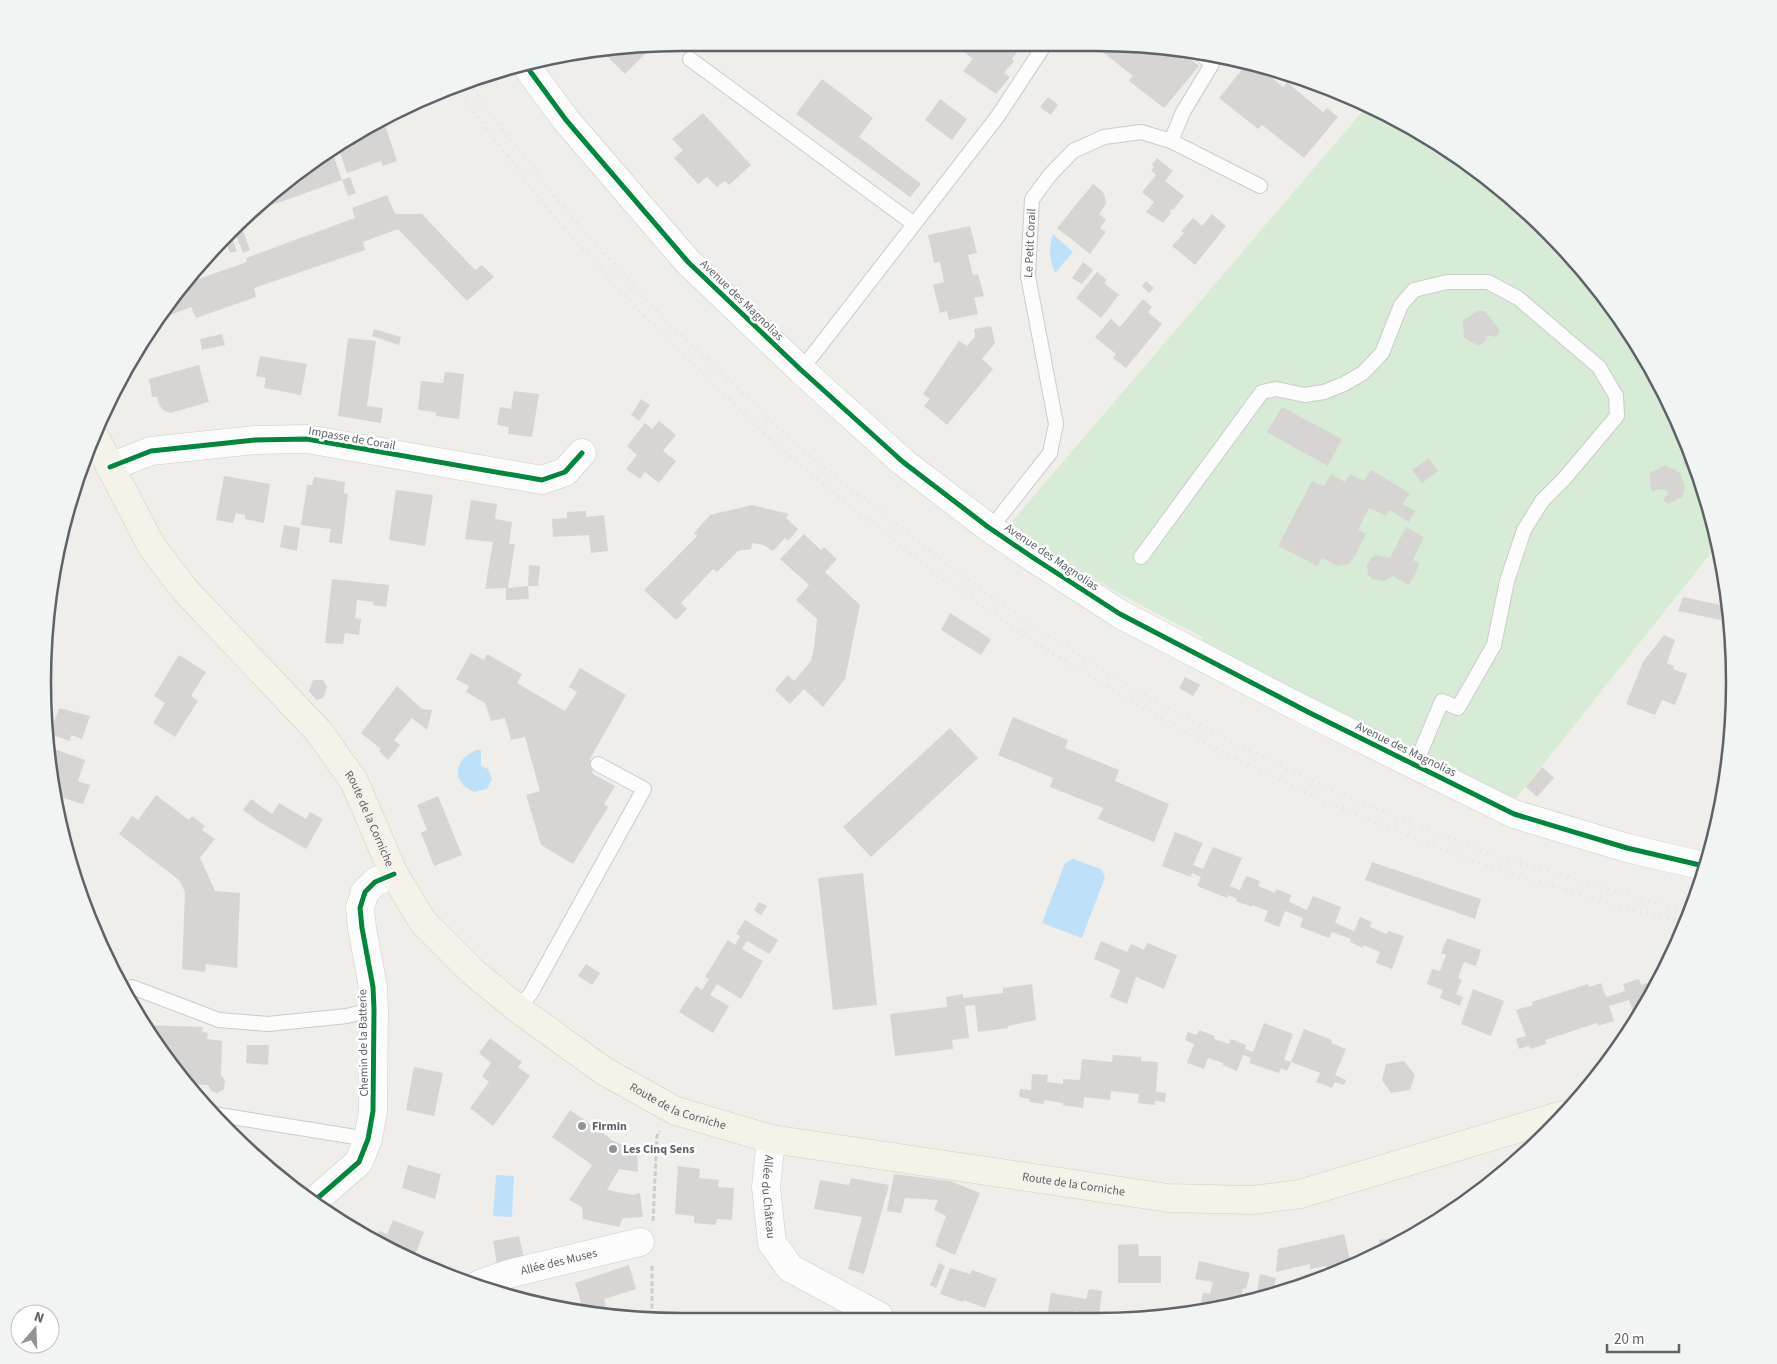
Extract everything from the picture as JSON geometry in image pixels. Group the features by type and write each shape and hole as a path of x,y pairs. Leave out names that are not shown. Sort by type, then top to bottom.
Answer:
{"main road":[{"name":"Route de la Corniche","path":"98,443 152,547 184,590 319,732 354,781 394,874 423,922 473,972 518,1009 604,1071 676,1111 771,1139 1168,1198 1253,1200 1300,1194 1549,1119"}],"street":[{"name":"Avenue des Magnolias","path":"529,70 566,120 688,262 800,369 904,462 988,527 1032,557 1120,614 1308,712 1514,814 1628,848 1698,865"},
{"name":"Impasse de Corail","path":"110,466 151,451 255,440 307,439 542,480 565,472 582,453"},
{"name":"Chemin de la Batterie","path":"319,1197 358,1162 368,1139 373,1111 374,1010 373,987 360,908 365,892 375,882 394,874"},
{"name":"Allée du Château","path":"771,1139 766,1187 772,1243 790,1268 873,1313"},
{"name":"Allée des Muses","path":"488,1282 525,1270 648,1243"}],"lane":[{"path":"800,369 998,116 1040,51"},
{"path":"690,59 914,224"},
{"path":"1170,141 1183,112 1212,64 1210,62"},
{"name":"Le Petit Corail","path":"988,527 998,518 1050,453 1056,424 1028,276 1032,199 1050,174 1073,151 1104,137 1140,132 1170,141 1260,186"},
{"path":"1141,557 1262,392 1276,389 1305,395 1324,392 1344,384 1362,373 1382,353 1401,305 1414,290 1447,282 1488,282 1518,298 1599,367 1616,396 1617,416 1564,479 1542,501 1524,530 1507,581 1494,645 1458,708 1442,701 1415,765"},
{"path":"518,1009 531,993 644,789 598,764"},
{"path":"132,987 219,1020 268,1024 347,1016 374,1010"},
{"path":"225,1116 368,1139"}],"path":[{"path":"652,1312 648,1243 657,1136 676,1111"}],"green space":[{"path":"1363,111 1410,136 1479,182 1541,236 1595,298 1641,367 1661,403 1692,479 1712,551 1515,800 1199,644 1203,637 1080,571 1010,524"}],"water":[{"path":"1053,234 1073,252 1055,273 1050,254"},
{"path":"477,750 481,750 481,766 488,769 492,779 487,789 474,792 462,784 458,772 464,758"},
{"path":"1073,859 1101,869 1105,877 1082,938 1042,923 1065,863"},
{"path":"496,1175 514,1176 512,1217 493,1216"}],"building":[{"path":"963,51 1017,52 1012,59 1014,61 1004,73 1010,77 996,94 963,71 973,59"},
{"path":"1102,51 1177,57 1183,60 1185,58 1191,59 1199,66 1164,108 1129,81 1133,76"},
{"path":"646,53 625,74 607,56"},
{"path":"1242,69 1271,77 1283,87 1287,83 1284,81 1289,82 1323,112 1327,108 1338,117 1304,158 1262,125 1258,129 1219,98"},
{"path":"822,79 873,118 859,137 921,184 910,197 796,114"},
{"path":"1048,97 1058,105 1051,115 1040,107"},
{"path":"940,99 967,119 952,140 925,120"},
{"path":"703,113 751,165 729,185 725,181 717,187 707,177 698,184 674,158 683,150 672,139"},
{"path":"385,126 397,161 383,166 381,161 347,173 340,153"},
{"path":"334,157 342,180 268,206"},
{"path":"1157,158 1173,171 1165,181 1184,196 1173,210 1171,209 1171,213 1163,223 1146,212 1154,202 1142,192 1156,175 1151,170"},
{"path":"350,177 356,193 348,196 342,180"},
{"path":"1093,184 1103,192 1105,197 1106,204 1099,214 1106,220 1100,228 1106,232 1090,254 1057,228"},
{"path":"387,195 395,214 422,214 475,270 482,265 494,277 467,301 398,229 363,242 365,250 254,288 256,297 196,318 191,307 170,315 197,280 247,262 246,258 355,218 352,208"},
{"path":"1212,214 1226,226 1195,265 1172,246 1184,233 1181,231 1193,218 1202,226"},
{"path":"970,226 977,253 968,255 973,275 978,274 984,296 974,298 978,314 949,320 947,311 940,313 933,285 944,282 940,262 934,263 928,235"},
{"path":"243,230 250,250 243,253 236,236"},
{"path":"232,240 237,251 230,253 227,246"},
{"path":"1083,262 1093,270 1082,284 1072,278"},
{"path":"1097,272 1107,280 1104,283 1119,295 1101,318 1076,298"},
{"path":"1146,281 1154,288 1149,293 1142,286"},
{"path":"1143,299 1152,307 1148,312 1162,324 1126,368 1113,358 1116,354 1095,337 1111,319 1120,327"},
{"path":"1478,311 1485,311 1499,329 1496,337 1487,335 1486,340 1479,346 1464,338 1463,320"},
{"path":"991,326 995,343 982,359 993,369 947,425 924,406 930,399 923,394 959,341 967,346 975,337 974,329"},
{"path":"374,329 401,337 399,345 372,336"},
{"path":"222,334 225,345 202,350 200,339"},
{"path":"348,338 376,341 367,406 383,408 381,423 338,416"},
{"path":"260,356 307,364 301,395 264,388 266,378 256,376"},
{"path":"199,365 209,402 170,413 163,410 159,405 157,397 152,397 149,379"},
{"path":"445,372 464,374 459,419 436,416 436,412 418,410 421,381 443,383"},
{"path":"514,391 539,394 532,437 508,434 509,427 497,425 500,407 511,409"},
{"path":"641,399 650,405 639,421 631,415"},
{"path":"1282,407 1342,439 1328,466 1267,432"},
{"path":"659,421 676,435 663,451 676,461 659,483 645,472 640,479 626,469 637,455 627,446 645,423 652,429"},
{"path":"1429,458 1438,471 1422,483 1412,470"},
{"path":"1665,465 1679,472 1685,486 1682,497 1668,504 1663,500 1668,494 1666,490 1659,489 1652,492 1650,483 1650,473"},
{"path":"1371,470 1410,493 1403,504 1415,511 1409,522 1389,510 1386,516 1369,508 1358,530 1366,534 1349,564 1337,566 1322,558 1317,566 1279,546 1312,481 1324,486 1331,474 1345,482 1350,474 1364,481"},
{"path":"224,476 270,484 264,523 245,519 245,515 236,513 233,523 216,520"},
{"path":"314,477 345,482 344,493 348,494 342,544 329,542 331,529 301,525 307,485 312,485"},
{"path":"396,490 433,495 425,546 389,540"},
{"path":"471,500 497,504 495,519 512,522 509,544 515,544 508,588 528,586 529,599 506,600 506,588 485,589 493,542 465,539"},
{"path":"752,505 789,514 786,518 798,529 788,541 785,538 773,551 764,545 752,543 751,549 738,551 717,572 713,569 681,603 687,609 676,620 644,590 697,536 694,533 710,515"},
{"path":"586,511 586,517 604,515 608,551 591,553 589,535 553,537 552,519 567,518 567,512"},
{"path":"284,525 300,528 297,551 280,547"},
{"path":"1406,527 1424,537 1413,560 1420,564 1409,585 1392,576 1384,581 1372,579 1368,575 1367,565 1371,558 1376,555 1390,558"},
{"path":"804,534 821,550 824,547 837,559 825,572 860,605 845,679 823,707 804,689 790,704 775,690 788,675 794,681 811,661 814,648 817,619 796,600 809,585 780,559"},
{"path":"529,565 540,566 538,586 528,586"},
{"path":"332,579 389,585 386,607 373,605 374,602 357,600 355,618 361,619 359,635 345,633 343,644 325,643"},
{"path":"1683,597 1720,605 1722,616 1720,620 1678,611"},
{"path":"950,613 991,639 981,655 941,630"},
{"path":"1664,635 1675,640 1667,663 1674,666 1673,669 1687,674 1675,705 1662,700 1655,715 1626,704 1643,662"},
{"path":"471,653 484,660 487,654 522,674 517,683 565,711 577,692 569,687 580,668 626,695 590,759 593,774 615,786 604,804 608,807 573,864 541,845 526,795 540,791 525,737 511,740 505,718 491,721 485,703 466,692 469,686 456,679"},
{"path":"179,655 206,672 191,696 198,701 175,737 153,723 165,703 154,696"},
{"path":"1185,677 1200,685 1193,696 1179,688"},
{"path":"313,680 323,680 327,687 323,698 316,700 309,691"},
{"path":"397,686 422,709 432,710 427,730 412,718 394,740 400,745 388,760 379,751 381,749 361,733"},
{"path":"59,708 90,716 82,739 71,735 70,741 54,735 53,725"},
{"path":"1013,717 1068,740 1065,748 1119,770 1115,781 1169,804 1154,842 1098,819 1103,808 1050,787 1053,778 998,755"},
{"path":"950,728 978,758 871,857 843,827"},
{"path":"56,749 85,760 78,781 90,785 83,804 62,797"},
{"path":"1542,767 1554,778 1537,797 1526,787"},
{"path":"156,795 189,820 192,816 205,826 202,830 215,839 200,858 215,891 240,893 237,968 206,964 205,972 182,969 185,892 179,880 119,834 132,816 138,820"},
{"path":"438,796 462,855 434,866 421,833 427,830 417,805"},
{"path":"251,799 272,814 279,803 306,819 310,812 323,819 306,849 261,823 243,810"},
{"path":"1175,832 1203,843 1193,865 1203,869 1213,847 1242,858 1230,886 1240,890 1246,876 1260,881 1258,886 1275,893 1276,889 1291,895 1289,902 1307,910 1313,896 1341,907 1335,923 1354,931 1360,917 1372,922 1370,927 1387,934 1388,931 1404,936 1392,969 1376,963 1380,952 1363,945 1363,948 1350,942 1351,939 1332,932 1329,938 1300,927 1303,918 1285,911 1279,927 1264,921 1268,911 1236,901 1237,899 1228,895 1227,898 1197,886 1201,877 1192,873 1191,877 1162,866"},
{"path":"1372,862 1481,899 1475,919 1365,880"},
{"path":"863,873 877,1005 833,1010 818,878"},
{"path":"759,902 767,906 761,915 754,910"},
{"path":"745,920 778,940 769,954 747,941 742,949 763,961 741,999 717,984 710,995 729,1006 713,1033 679,1012 696,986 702,990 709,979 705,977 728,940 735,945 740,936 736,934"},
{"path":"1447,938 1481,950 1476,966 1464,962 1458,978 1462,980 1456,994 1463,997 1460,1006 1440,998 1443,990 1427,984 1432,969 1440,971 1446,955 1441,953"},
{"path":"1101,941 1127,952 1131,944 1144,950 1147,943 1177,955 1164,989 1136,977 1127,1004 1110,997 1120,970 1094,959"},
{"path":"586,964 600,973 592,985 578,976"},
{"path":"1639,979 1641,985 1649,982 1633,1010 1629,1000 1609,1006 1614,1021 1598,1026 1597,1023 1545,1040 1546,1044 1530,1049 1529,1046 1519,1049 1516,1039 1526,1036 1516,1010 1533,1005 1532,1002 1588,984 1589,987 1601,983 1606,997 1625,991 1623,984"},
{"path":"1032,984 1036,1020 1008,1026 1008,1028 978,1032 975,1005 965,1006 969,1038 952,1040 953,1049 895,1056 890,1014 947,1007 946,997 963,994 963,998 1003,993 1003,988"},
{"path":"1473,989 1504,1001 1491,1036 1461,1024"},
{"path":"1264,1023 1293,1034 1284,1060 1291,1062 1287,1071 1281,1068 1279,1073 1249,1063 1251,1058 1243,1055 1237,1071 1223,1065 1223,1063 1208,1058 1204,1069 1187,1063 1194,1044 1185,1040 1188,1032 1197,1035 1199,1030 1215,1036 1214,1039 1229,1044 1231,1039 1246,1045 1245,1049 1253,1052"},
{"path":"154,1025 203,1027 202,1032 208,1033 207,1039 222,1041 221,1075 225,1080 224,1089 217,1093 211,1091 208,1085 197,1084"},
{"path":"1304,1029 1332,1040 1331,1043 1346,1049 1335,1075 1346,1080 1344,1085 1335,1082 1332,1088 1316,1082 1320,1073 1291,1062"},
{"path":"490,1038 522,1062 518,1067 530,1076 493,1126 470,1108 489,1082 482,1076 491,1063 479,1053"},
{"path":"247,1045 269,1045 268,1065 246,1063"},
{"path":"1113,1055 1141,1057 1141,1061 1158,1062 1156,1092 1166,1093 1165,1102 1155,1101 1155,1105 1138,1103 1139,1094 1111,1091 1110,1100 1084,1097 1083,1108 1044,1100 1044,1104 1029,1102 1030,1099 1019,1097 1020,1089 1031,1090 1032,1074 1048,1075 1047,1082 1063,1084 1063,1079 1080,1080 1082,1059 1112,1062"},
{"path":"1404,1061 1415,1075 1410,1090 1391,1093 1382,1080 1386,1064"},
{"path":"414,1067 443,1073 434,1116 406,1110"},
{"path":"570,1110 610,1139 622,1145 637,1148 638,1172 619,1169 607,1190 633,1195 640,1193 643,1217 623,1218 619,1227 600,1223 583,1219 582,1207 569,1200 592,1165 552,1137"},
{"path":"408,1165 441,1174 435,1199 402,1188"},
{"path":"678,1166 700,1169 699,1178 719,1180 718,1187 734,1188 732,1220 717,1219 716,1225 694,1223 694,1216 675,1214"},
{"path":"894,1174 950,1181 980,1193 955,1255 935,1246 946,1216 934,1210 938,1200 905,1198 901,1213 887,1211"},
{"path":"851,1178 889,1185 864,1274 848,1269 862,1217 814,1209 820,1180 849,1185"},
{"path":"393,1220 424,1232 416,1254 378,1234 379,1231 387,1234"},
{"path":"1344,1234 1350,1259 1327,1268 1326,1266 1310,1269 1310,1264 1276,1272 1278,1249"},
{"path":"519,1236 524,1258 497,1264 493,1241"},
{"path":"1391,1238 1380,1245 1379,1240"},
{"path":"1138,1244 1139,1256 1161,1256 1161,1283 1118,1283 1118,1245"},
{"path":"1199,1261 1250,1273 1246,1289 1243,1288 1241,1295 1201,1304 1203,1293 1210,1294 1213,1282 1195,1279"},
{"path":"939,1263 945,1266 936,1288 930,1285"},
{"path":"629,1265 636,1289 604,1299 606,1306 600,1307 582,1304 575,1283"},
{"path":"950,1268 970,1274 972,1270 997,1279 985,1308 940,1294"},
{"path":"1260,1274 1276,1278 1274,1286 1257,1291"},
{"path":"1089,1289 1102,1291 1099,1313 1075,1311 1075,1313 1048,1313 1051,1293 1086,1299"}],"railway":[{"path":"472,88 561,204 649,303 797,446 957,572 1037,628 1130,687 1232,742 1338,793 1482,851 1634,897 1683,909"},
{"path":"459,92 549,211 639,311 786,454 946,582 1030,639 1121,695 1223,753 1331,804 1477,863 1629,909 1679,921"}],"cycle path":[{"path":"529,70 566,120 688,262 800,369 903,462 988,527 1032,557 1120,614 1308,712 1514,814 1627,848 1698,865"},
{"path":"110,467 151,451 255,440 307,439 542,480 565,472 582,453"},
{"path":"319,1197 359,1162 368,1139 373,1111 374,1009 373,987 360,908 365,892 375,882 394,874"}],"place":[{"name":"Firmin","path":"582,1126"},
{"name":"Les Cinq Sens","path":"613,1149"}]}
